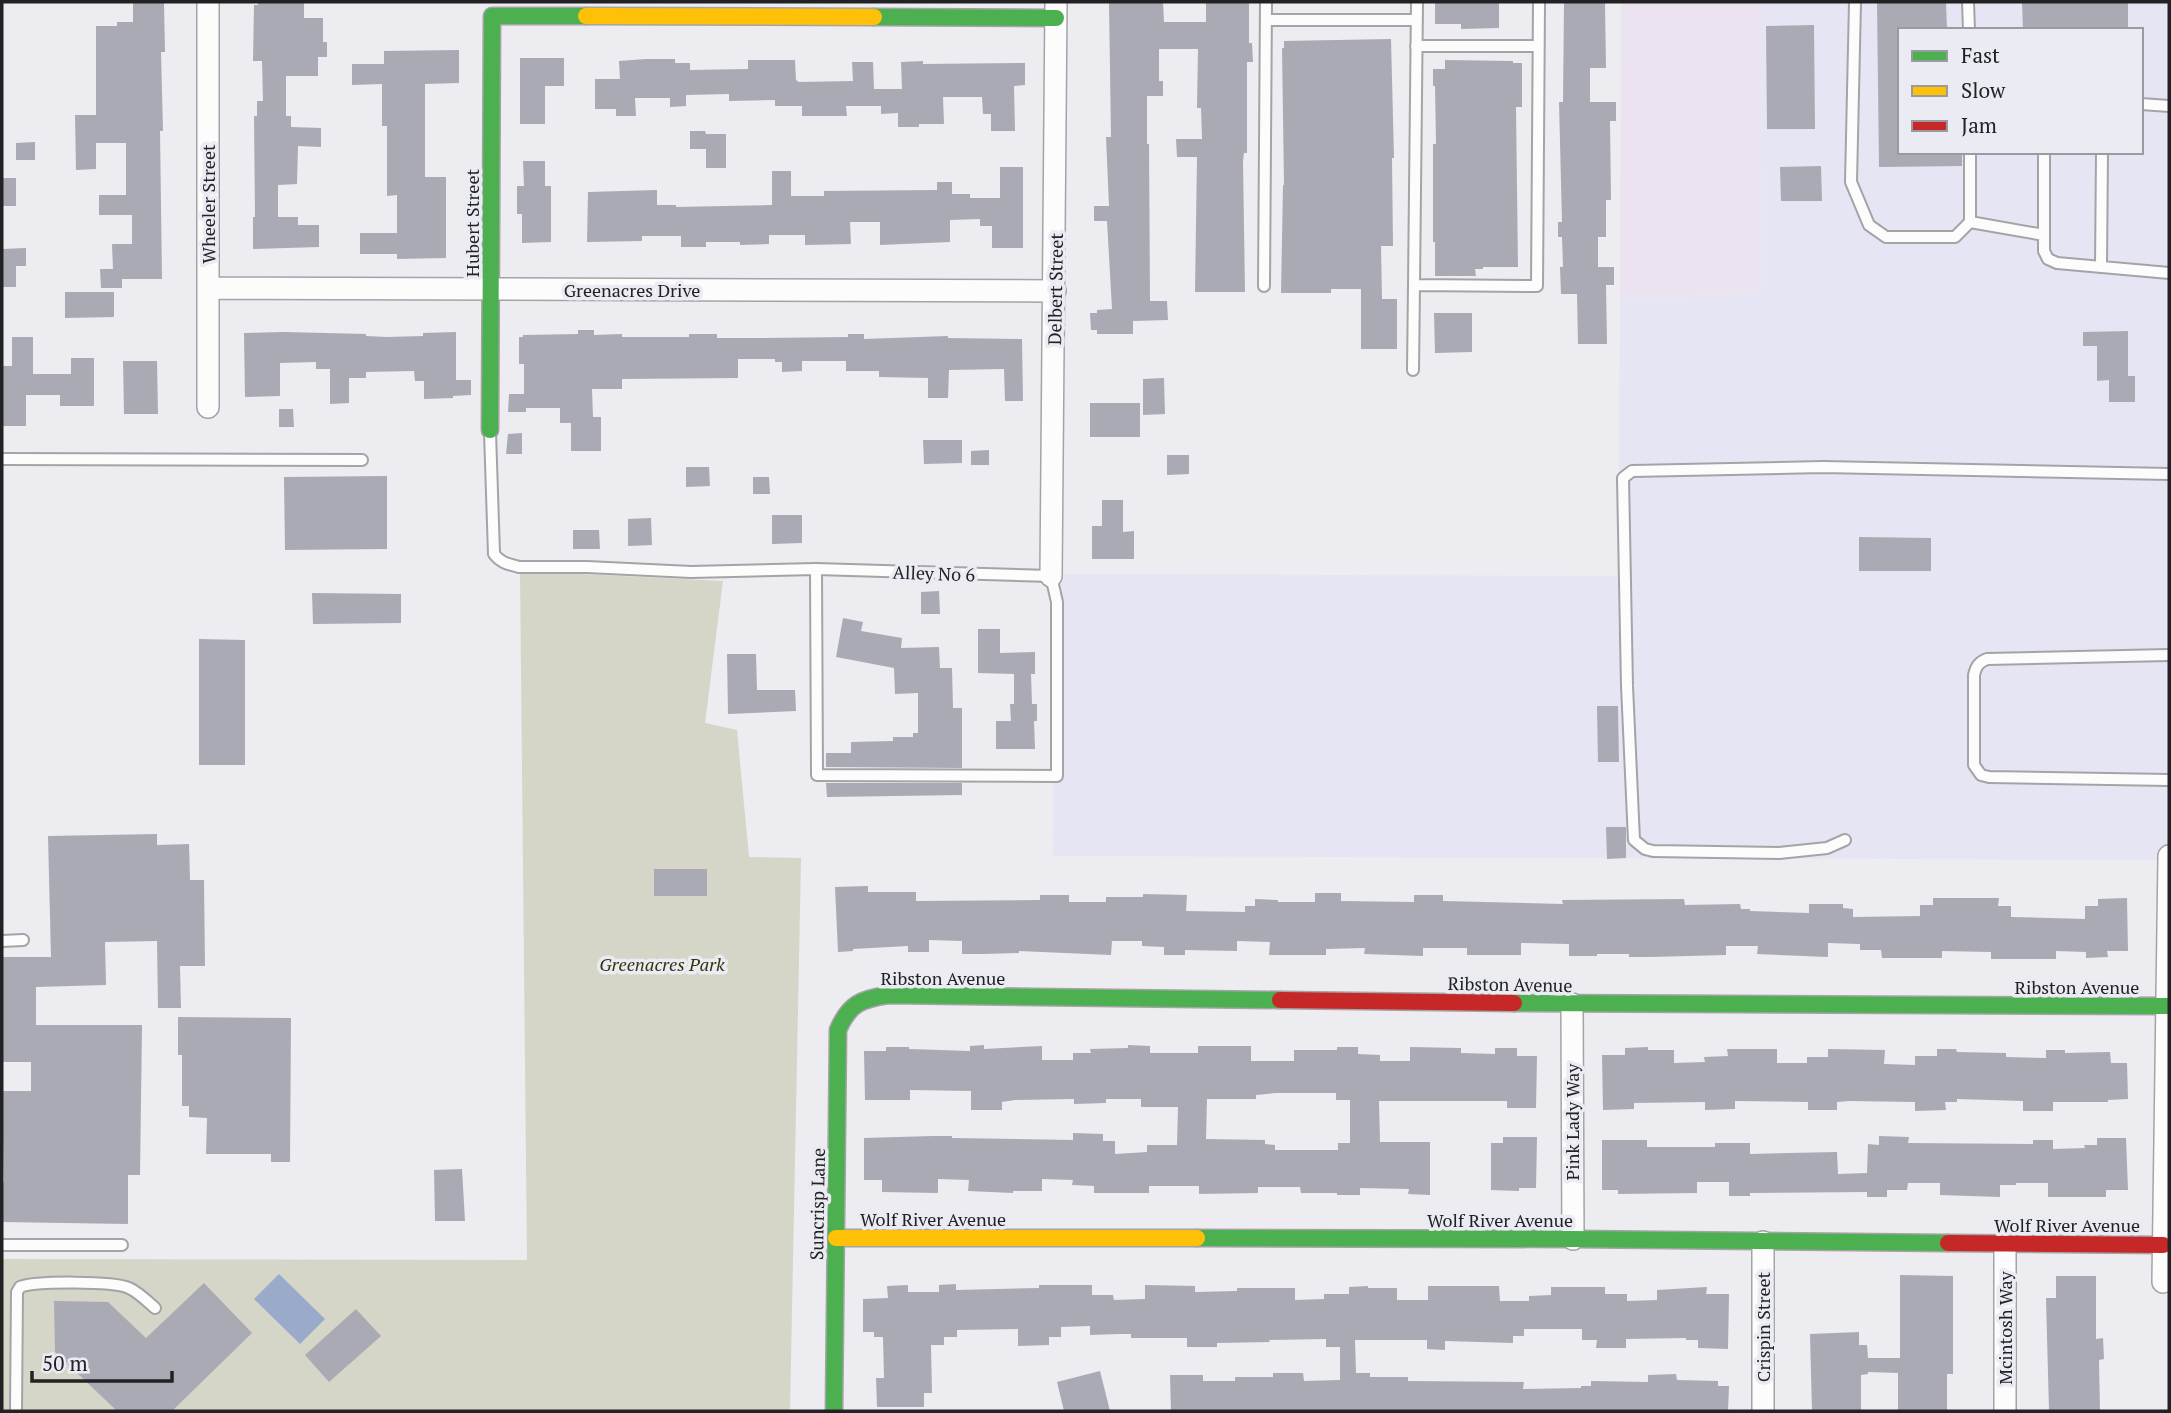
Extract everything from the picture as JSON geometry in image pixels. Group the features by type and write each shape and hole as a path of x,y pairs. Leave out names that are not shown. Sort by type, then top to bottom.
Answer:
{"street":[{"name":"Wheeler Street","path":"208,2 208,407"},
{"name":"Hubert Street","path":"490,430 492,16 1056,10"},
{"name":"Delbert Street","path":"1051,576 1056,10"},
{"name":"Greenacres Drive","path":"209,288 1055,291"},
{"path":"2163,1282 2169,856"},
{"name":"Ribston Avenue","path":"855,1003 870,997 888,995 1572,1004 2167,1006"},
{"name":"Suncrisp Lane","path":"834,1411 838,1030 844,1014 855,1003"},
{"name":"Pink Lady Way","path":"1572,1004 1573,1239"},
{"name":"Wolf River Avenue","path":"836,1238 1573,1239 2163,1245"},
{"name":"Crispin Street","path":"1763,1242 1763,1411"},
{"name":"Mcintosh Way","path":"2005,1244 2005,1411"}],"lane":[{"path":"1264,286 1266,2"},
{"path":"1413,370 1417,2"},
{"path":"1414,285 1537,286 1538,2"},
{"path":"1855,2 1851,183 1869,225 1886,237 1955,237 1970,222 1970,154"},
{"path":"1968,2 1969,28"},
{"path":"1266,20 1417,20"},
{"path":"1416,46 1538,46"},
{"path":"2143,104 2169,106"},
{"path":"2044,154 2044,251 2048,259 2056,263 2169,273"},
{"path":"2101,267 2102,154"},
{"path":"1970,222 2044,235"},
{"name":"Alley No 6","path":"490,430 494,554 500,561 519,567 691,572 816,569 1051,576"},
{"path":"2,459 362,460"},
{"path":"1845,839 1827,848 1779,853 1712,853 1653,851 1645,849 1634,839 1627,686 1623,478 1626,474 1632,471 1823,467 2169,474"},
{"path":"816,569 817,775 1057,776 1058,602 1051,576"},
{"path":"2169,655 1987,659 1976,667 1974,675 1974,765 1981,775 2169,780"},
{"path":"2,941 23,940"},
{"path":"2,1245 122,1245"},
{"path":"16,1411 17,1292 20,1287 38,1283 113,1285 131,1289 155,1308"}],"shaded area":[{"path":"1621,2 1762,2 1760,294 1620,298"},
{"path":"1762,2 2169,2 2169,860 1053,856 1054,574 1618,576 1620,298 1760,294"}],"green space":[{"name":"Greenacres Park","path":"520,571 723,581 705,723 737,730 749,857 801,858 790,1411 2,1411 2,1259 527,1260"}],"water":[{"path":"279,1274 325,1319 300,1344 254,1299"}],"building":[{"path":"258,2 304,2 304,18 323,18 323,42 327,42 327,57 318,57 318,76 286,76 286,116 291,116 291,127 321,128 321,147 298,146 297,184 278,185 278,217 298,217 298,225 319,225 319,247 253,249 254,116 257,116 257,101 263,101 262,61 253,61 254,5 258,5"},
{"path":"1109,2 1163,2 1164,22 1206,22 1206,2 1249,2 1249,43 1252,43 1253,62 1247,62 1247,153 1244,153 1243,161 1245,292 1195,292 1197,157 1177,157 1176,139 1202,139 1201,108 1197,108 1198,49 1159,49 1159,81 1163,81 1163,96 1147,96 1150,301 1167,301 1168,320 1133,321 1133,334 1097,334 1097,330 1091,330 1090,313 1112,309 1107,221 1094,221 1094,206 1109,206 1106,137 1111,137"},
{"path":"1435,2 1499,2 1499,28 1461,29 1461,24 1435,24"},
{"path":"1564,2 1605,2 1606,68 1590,68 1590,102 1616,102 1616,121 1610,121 1611,200 1606,200 1606,237 1598,237 1598,267 1614,267 1614,285 1606,285 1607,344 1578,344 1577,294 1561,294 1562,237 1558,237 1558,222 1562,222 1559,102 1563,102"},
{"path":"1877,2 1946,2 1947,28 1898,28 1898,154 1962,154 1962,166 1879,167"},
{"path":"2022,2 2128,2 2128,28 2023,28"},
{"path":"133,3 164,3 165,52 161,52 163,131 160,131 162,279 122,279 122,288 101,288 100,269 113,269 112,244 132,244 132,215 99,215 99,195 126,195 126,143 96,143 96,169 76,170 75,115 96,115 96,26 117,26 117,22 133,22"},
{"path":"1814,25 1815,129 1767,129 1766,26"},
{"path":"1391,39 1393,246 1381,246 1382,299 1397,299 1397,349 1361,349 1361,289 1331,289 1331,293 1281,293 1284,185 1282,48 1284,41"},
{"path":"459,50 459,83 425,84 425,177 446,177 446,258 397,259 397,254 360,254 360,233 397,233 397,195 387,196 387,126 382,126 382,84 352,85 352,64 384,64 384,51"},
{"path":"520,58 564,58 564,86 545,86 545,124 520,124"},
{"path":"675,59 675,63 690,63 690,70 748,69 748,60 795,60 796,80 799,82 853,81 852,62 873,62 874,89 902,89 901,62 1025,63 1025,85 1014,86 1015,131 991,131 991,114 983,114 982,97 943,97 944,124 919,124 919,127 898,127 898,113 881,114 881,106 846,106 847,116 802,116 802,106 775,106 775,100 729,101 729,94 686,95 686,106 670,107 670,98 635,98 636,116 616,116 616,109 595,109 595,79 620,79 619,61"},
{"path":"1445,60 1522,63 1522,107 1516,107 1518,267 1483,267 1475,269 1476,276 1435,276 1433,144 1436,144 1433,69 1445,69"},
{"path":"690,131 726,134 726,168 706,168 706,149 690,149"},
{"path":"35,142 35,160 16,160 16,143"},
{"path":"523,161 545,161 545,186 551,186 551,242 522,243 522,214 517,214 517,186 524,186"},
{"path":"1821,166 1822,201 1781,201 1780,167"},
{"path":"1000,167 1023,167 1023,248 992,248 992,226 980,226 980,219 950,220 950,242 880,245 880,222 850,222 851,244 805,245 805,235 769,235 769,244 706,242 706,247 681,247 681,236 642,236 642,241 587,242 588,192 657,190 657,205 676,207 772,205 772,171 791,171 791,196 824,196 824,191 937,190 937,182 952,182 952,194 970,194 970,198 1000,198"},
{"path":"2,178 16,178 16,206 2,206"},
{"path":"26,248 26,266 16,266 16,287 2,287 2,249"},
{"path":"65,292 114,292 114,317 65,318"},
{"path":"1434,313 1472,313 1472,352 1435,353"},
{"path":"578,330 594,330 594,335 622,334 622,337 689,337 689,334 717,334 717,338 848,337 848,334 864,334 864,339 948,336 1022,339 1023,401 1005,401 1004,369 949,370 948,398 928,398 928,378 879,377 879,371 846,371 846,361 802,361 802,371 782,372 782,362 775,362 775,359 738,359 738,378 622,379 622,389 592,389 593,417 601,417 601,451 571,451 571,423 560,423 560,408 526,408 526,412 508,412 509,394 524,394 524,364 519,364 519,337 578,334"},
{"path":"2128,331 2128,376 2135,376 2135,402 2109,402 2109,380 2097,381 2097,346 2083,346 2083,332"},
{"path":"284,332 387,337 456,332 456,380 471,380 471,395 424,399 424,381 415,381 414,371 366,372 366,378 349,378 349,403 330,404 330,369 316,369 316,362 280,363 280,396 245,397 244,333"},
{"path":"12,337 33,337 33,374 71,374 71,358 94,358 94,406 60,406 60,395 26,395 26,426 2,426 2,366 12,366"},
{"path":"123,361 157,361 158,414 124,414"},
{"path":"1164,378 1165,414 1143,415 1143,379"},
{"path":"1090,403 1140,403 1140,437 1090,437"},
{"path":"279,409 293,409 294,427 279,427"},
{"path":"522,433 522,454 506,454 508,434"},
{"path":"923,440 962,440 962,463 924,464"},
{"path":"989,450 989,465 971,465 971,451"},
{"path":"1167,455 1189,455 1189,474 1167,475"},
{"path":"686,467 709,467 710,486 686,487"},
{"path":"387,476 387,549 285,550 284,477"},
{"path":"753,477 769,477 770,494 753,494"},
{"path":"1102,500 1123,500 1123,532 1134,531 1134,559 1092,559 1092,526 1102,526"},
{"path":"772,515 802,515 802,543 772,544"},
{"path":"651,518 652,545 628,546 628,519"},
{"path":"573,530 599,530 600,549 573,549"},
{"path":"1859,537 1931,538 1931,571 1859,571"},
{"path":"939,591 940,614 921,614 921,592"},
{"path":"312,593 401,594 401,623 313,624"},
{"path":"843,618 863,622 861,631 902,638 901,648 939,647 940,668 952,668 953,708 962,708 962,768 826,767 826,753 851,753 851,742 893,741 893,737 913,737 913,733 918,733 918,693 895,694 894,668 836,657"},
{"path":"978,629 1000,629 1000,653 1035,652 1035,674 1031,674 1032,704 1037,704 1037,721 1034,721 1035,749 996,749 996,721 1011,721 1014,674 978,673"},
{"path":"199,639 245,640 245,765 199,765"},
{"path":"727,654 756,654 757,690 795,690 796,711 728,714"},
{"path":"1597,706 1618,706 1619,762 1598,762"},
{"path":"826,783 962,783 962,795 827,797"},
{"path":"1606,827 1626,827 1626,858 1607,859"},
{"path":"157,834 157,845 189,844 190,880 204,880 205,966 180,966 181,1008 158,1008 157,941 105,942 106,985 36,987 36,1025 142,1025 140,1175 128,1175 128,1224 2,1222 2,1091 31,1091 31,1062 2,1062 2,957 51,957 48,836"},
{"path":"654,869 707,869 707,896 654,896"},
{"path":"868,886 868,892 916,892 916,901 1040,900 1040,895 1069,895 1069,902 1106,902 1106,897 1187,895 1186,911 1245,912 1245,906 1255,906 1255,899 1315,902 1315,893 1341,893 1341,901 1414,902 1414,895 1443,895 1443,901 1563,904 1562,900 1684,899 1685,905 1740,904 1741,909 1750,911 1809,913 1809,904 1843,904 1843,908 1853,909 1853,917 1920,916 1920,905 1933,905 1933,898 1999,898 1998,906 2011,906 2011,917 2085,919 2085,906 2098,906 2098,899 2127,898 2128,951 2107,951 2108,957 2086,958 2086,952 2056,951 2056,959 1991,959 1991,952 1942,951 1942,958 1882,958 1881,950 1860,950 1860,944 1828,943 1828,957 1757,954 1758,946 1726,946 1726,955 1629,957 1629,954 1569,956 1569,944 1521,943 1521,955 1467,955 1467,948 1423,948 1423,956 1364,954 1365,948 1326,949 1326,955 1269,955 1270,942 1237,941 1237,951 1185,950 1185,955 1164,955 1164,947 1142,946 1142,941 1112,941 1111,955 1019,951 962,954 962,941 929,940 929,952 908,952 908,946 838,952 835,887"},
{"path":"178,1017 291,1018 290,1162 271,1162 271,1154 206,1154 207,1118 189,1117 189,1106 182,1106 182,1055 178,1055"},
{"path":"984,1045 984,1049 1042,1046 1042,1060 1073,1060 1073,1053 1091,1053 1090,1049 1128,1048 1128,1045 1150,1046 1150,1053 1198,1053 1198,1046 1251,1046 1251,1061 1294,1061 1294,1050 1337,1050 1337,1047 1358,1047 1358,1054 1380,1055 1380,1061 1410,1061 1410,1047 1461,1048 1461,1053 1495,1054 1495,1048 1517,1048 1517,1056 1537,1056 1536,1108 1507,1108 1507,1101 1379,1101 1380,1142 1430,1142 1430,1195 1408,1194 1409,1189 1360,1188 1360,1195 1301,1193 1300,1187 1258,1187 1258,1193 1199,1194 1199,1186 1149,1186 1149,1193 1094,1193 1094,1186 1072,1185 1073,1180 1042,1179 1042,1191 968,1191 969,1180 938,1179 938,1193 882,1192 882,1180 864,1180 864,1138 952,1136 1073,1140 1073,1133 1103,1134 1103,1141 1115,1141 1115,1154 1147,1152 1147,1145 1177,1145 1178,1107 1141,1107 1141,1099 1106,1099 1106,1103 1074,1104 1074,1099 1015,1100 1002,1102 1002,1110 971,1110 971,1091 910,1090 910,1100 865,1100 864,1051 909,1047 970,1051 970,1046","holes":["1276,1093 1336,1093 1336,1100 1350,1100 1350,1143 1338,1143 1338,1150 1275,1150 1275,1145 1265,1144 1265,1140 1206,1139 1207,1099 1256,1099 1256,1095"]},
{"path":"1648,1047 1648,1050 1674,1050 1674,1063 1705,1062 1704,1057 1728,1056 1727,1049 1777,1049 1777,1063 1807,1063 1807,1057 1828,1057 1828,1049 1885,1050 1884,1064 1915,1065 1915,1056 1937,1056 1937,1049 2006,1053 2006,1057 2046,1058 2046,1050 2065,1050 2065,1053 2110,1052 2111,1063 2127,1063 2128,1099 2108,1102 2053,1102 2053,1111 2023,1111 2023,1101 1957,1099 1957,1102 1945,1102 1946,1110 1915,1111 1915,1102 1849,1101 1837,1102 1837,1110 1808,1110 1808,1102 1735,1101 1735,1109 1705,1110 1705,1102 1634,1103 1634,1109 1603,1110 1602,1055 1625,1055 1625,1048"},
{"path":"1879,1136 1909,1137 1908,1143 2033,1144 2033,1140 2053,1140 2053,1149 2097,1145 2097,1138 2126,1138 2128,1190 2106,1190 2106,1197 2048,1197 2048,1183 2016,1183 2000,1185 2000,1197 1940,1195 1940,1183 1908,1183 1907,1190 1887,1190 1887,1197 1867,1197 1867,1192 1750,1193 1750,1196 1729,1196 1729,1182 1697,1182 1697,1193 1618,1194 1618,1190 1602,1190 1602,1140 1647,1140 1647,1147 1715,1147 1715,1143 1750,1143 1750,1154 1837,1152 1838,1174 1867,1173 1868,1144 1879,1145"},
{"path":"1503,1137 1537,1137 1536,1188 1519,1188 1519,1191 1491,1190 1491,1143 1503,1143"},
{"path":"462,1169 465,1221 435,1221 434,1170"},
{"path":"1900,1275 1953,1276 1953,1374 1947,1374 1947,1411 1898,1411 1898,1373 1868,1372 1861,1375 1861,1411 1812,1411 1810,1334 1859,1332 1859,1345 1867,1345 1868,1358 1900,1358"},
{"path":"2056,1276 2096,1276 2096,1339 2103,1338 2104,1359 2099,1360 2100,1411 2049,1411 2046,1298 2056,1298"},
{"path":"204,1283 252,1333 172,1411 117,1411 55,1352 54,1301 108,1302 146,1338"},
{"path":"956,1284 956,1290 1092,1285 1092,1295 1113,1295 1114,1300 1145,1299 1145,1285 1195,1286 1195,1292 1237,1291 1237,1288 1295,1288 1295,1300 1324,1299 1324,1294 1349,1294 1349,1287 1397,1288 1397,1300 1428,1300 1428,1286 1499,1286 1500,1301 1529,1301 1529,1296 1551,1295 1551,1287 1605,1287 1605,1294 1627,1294 1627,1301 1657,1300 1657,1290 1707,1287 1706,1294 1729,1294 1728,1349 1698,1348 1698,1340 1686,1338 1626,1339 1626,1348 1596,1348 1597,1340 1582,1340 1582,1329 1524,1329 1524,1336 1513,1336 1513,1343 1445,1341 1445,1350 1427,1349 1427,1340 1355,1340 1356,1373 1370,1373 1370,1377 1408,1377 1408,1381 1524,1382 1523,1389 1581,1388 1591,1386 1591,1381 1648,1382 1648,1375 1676,1374 1677,1380 1718,1381 1718,1386 1729,1386 1728,1411 1171,1411 1170,1375 1203,1375 1203,1381 1235,1381 1235,1377 1273,1377 1273,1373 1303,1373 1304,1381 1340,1380 1340,1347 1326,1347 1326,1339 1269,1340 1270,1342 1217,1343 1217,1347 1187,1347 1187,1338 1131,1338 1131,1334 1090,1335 1090,1326 1061,1327 1061,1337 1049,1337 1049,1345 1018,1346 1018,1329 957,1330 957,1337 944,1337 944,1345 931,1345 932,1393 924,1393 924,1407 877,1407 876,1378 884,1378 883,1337 874,1337 874,1332 863,1332 863,1299 888,1298 887,1286 908,1285 908,1292 939,1292 939,1285"},
{"path":"356,1309 381,1336 329,1382 305,1355"},
{"path":"1100,1371 1110,1411 1064,1411 1057,1382"}],"traffic: fast":[{"path":"490,430 492,16 586,16"},
{"path":"874,17 1056,18"},
{"path":"834,1411 838,1030 847,1014 857,1004 870,998 888,995 1280,1000"},
{"path":"1514,1003 2167,1006"},
{"path":"1197,1238 1948,1243"}],"traffic: slow":[{"path":"586,16 874,17"},
{"path":"836,1238 1197,1238"}],"traffic: jam":[{"path":"1280,1000 1514,1003"},
{"path":"1948,1243 2163,1245"}]}
